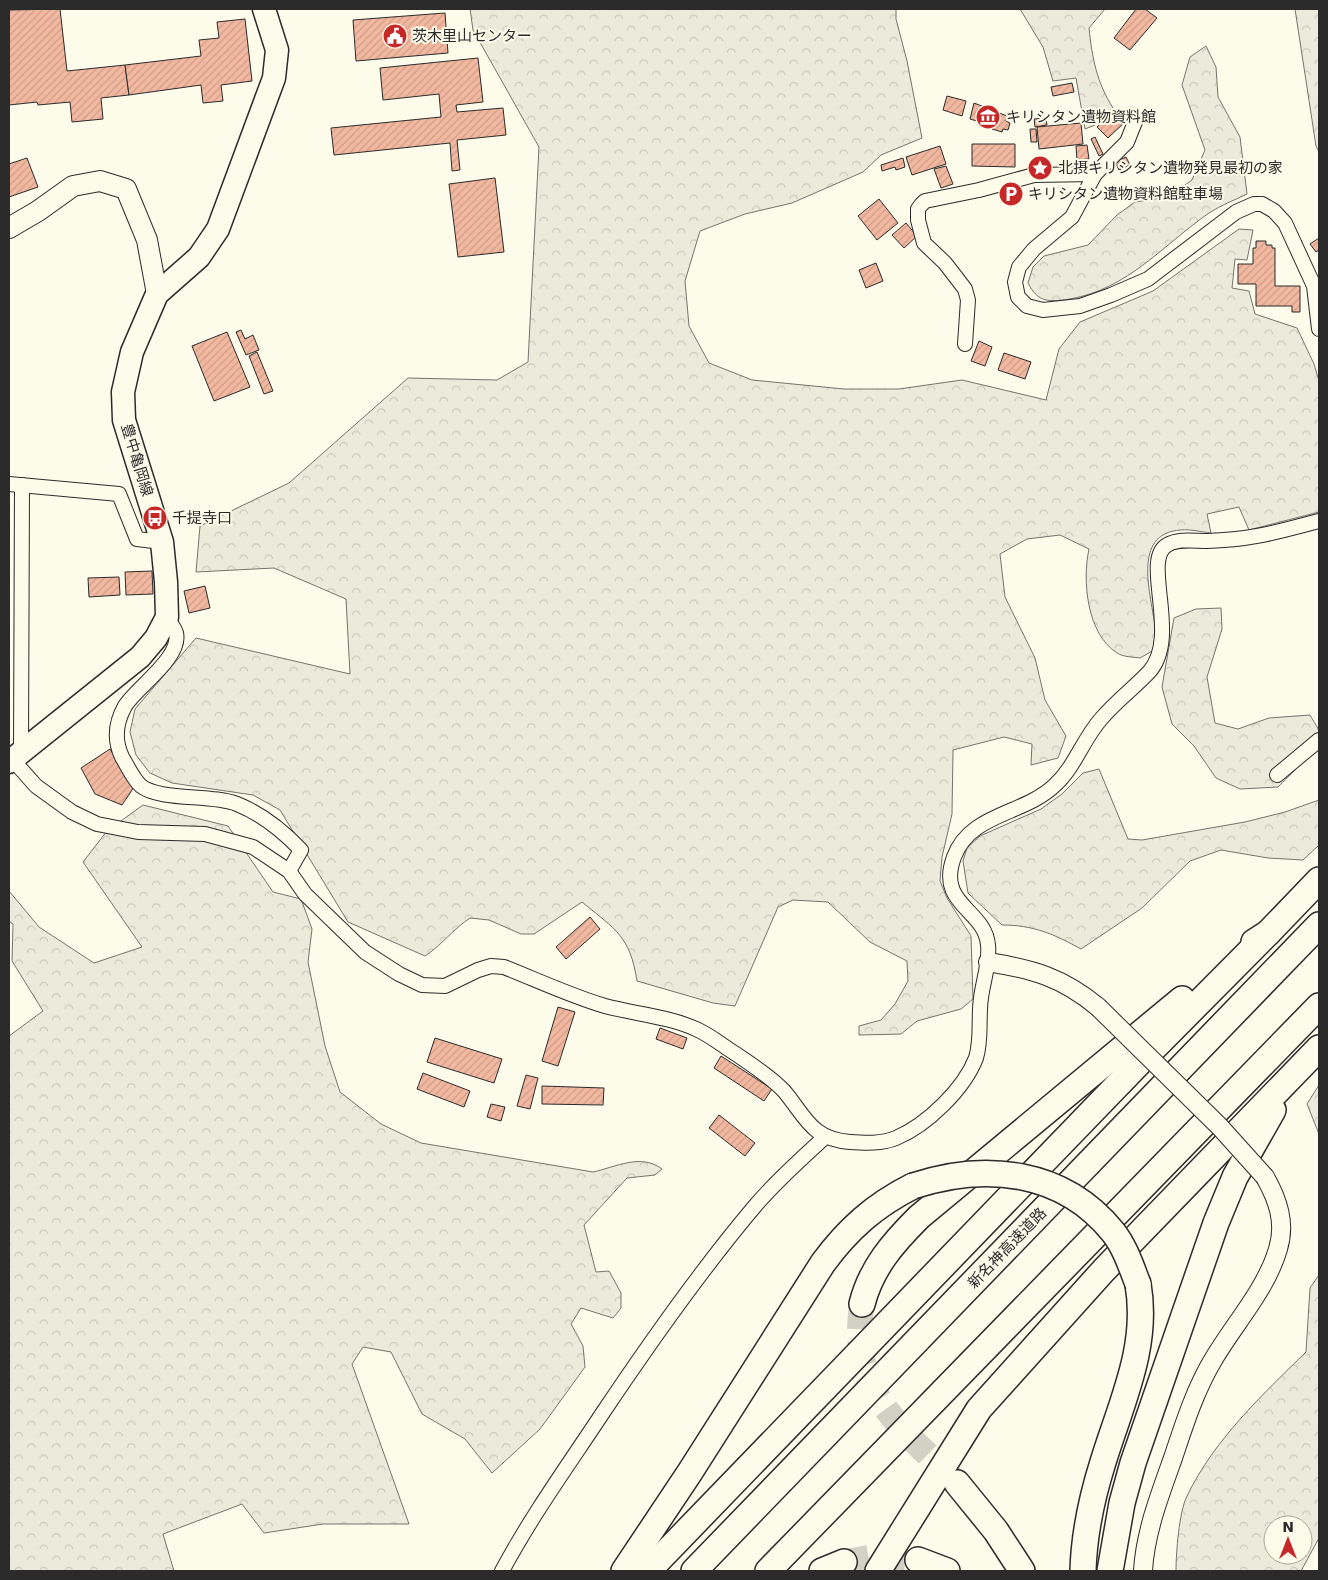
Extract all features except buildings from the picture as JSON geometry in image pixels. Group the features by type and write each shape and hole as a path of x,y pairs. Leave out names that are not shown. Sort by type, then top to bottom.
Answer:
{"highway":[{"path":"648,1571 1136,1066 1319,880"},
{"name":"新名神高速道路","path":"694,1571 1319,925"},
{"path":"862,1304 866,1287 888,1249 919,1217 1232,956 1268,933"},
{"path":"768,1571 1319,1006"},
{"path":"878,1571 979,1409 1104,1270 1319,1050"},
{"path":"1110,1571 1122,1503 1133,1463 1216,1223 1254,1140 1271,1112 1319,1050"},
{"path":"624,1571 828,1256 843,1237 864,1216 888,1198 913,1186 940,1177 990,1172 1018,1175 1045,1183 1073,1196 1102,1220 1114,1233 1128,1256 1138,1284 1142,1305 1137,1357 1093,1498 1086,1532 1083,1571"},
{"path":"957,1483 992,1524 1022,1571"},
{"path":"918,1560 947,1571"}],"main road":[{"name":"豊中亀岡線","path":"167,617 162,542 124,420 124,392 132,352 157,294 199,257 218,229 274,78 277,50 264,9"},
{"path":"9,228 38,211 73,186 100,181 126,189 147,240 157,294"},
{"path":"14,757 140,657 156,638 167,617"}],"street":[{"path":"1135,122 1127,142 1094,174 1072,217 1034,249 1019,267 1015,282 1018,297 1027,306 1043,310 1080,306 1111,295 1148,279 1236,212 1254,204 1262,204 1274,211 1285,223 1314,286 1319,329"},
{"path":"965,344 968,300 965,289 945,263 924,243 918,220 918,209 921,204 925,201 979,190 1034,175 1094,174"},
{"path":"162,542 137,539 119,494 15,485 14,757 36,786 72,812 97,824 138,832 205,834 253,847 288,871 305,894 365,952 399,974 422,985 445,986 478,970 491,966 504,967 605,1006 639,1012 697,1029 762,1072 782,1090 807,1124 825,1137 846,1142 872,1143 896,1138 917,1125 954,1095 969,1074 977,1056 980,1039 978,1023 988,962 988,944 984,930 957,900 951,888 949,873 953,860 958,847 969,832 987,821 1016,810 1055,786 1071,766 1100,720 1155,665 1161,652 1163,634 1163,610 1157,564 1160,552 1168,544 1180,541 1242,540 1265,536 1319,521"},
{"path":"167,617 176,634 174,649 160,668 132,696 122,712 116,731 120,752 141,786 160,793 236,803 276,826 301,850 288,871"},
{"path":"1277,775 1319,740"},
{"path":"988,962 1029,969 1053,978 1077,990 1098,1007 1220,1127 1266,1177 1280,1208 1279,1248 1262,1284 1212,1361 1190,1409 1148,1537 1143,1571"},
{"path":"502,1571 521,1535 570,1462 641,1357 703,1272 755,1206 825,1137"}],"green space":[{"path":"470,9 896,9 896,19 907,61 922,138 881,155 863,172 792,203 745,214 700,231 685,281 689,326 709,363 752,380 844,389 899,389 962,380 1046,400 1059,349 1080,322 1153,291 1239,229 1253,230 1247,260 1235,259 1232,288 1249,291 1255,314 1297,328 1314,364 1319,381 1319,512 1249,530 1239,507 1207,514 1211,533 1181,530 1165,534 1155,542 1150,554 1148,568 1148,584 1155,627 1154,650 1140,658 1117,653 1099,633 1089,606 1087,591 1086,576 1089,549 1060,535 1027,539 1000,554 1005,597 1035,658 1045,700 1066,736 1058,758 1031,765 1032,744 1004,737 953,750 952,814 942,857 940,881 947,898 971,936 973,999 961,1009 917,1021 901,1034 859,1035 859,1026 881,1020 895,1004 908,981 907,961 870,942 828,902 793,900 778,907 735,1006 713,1003 637,981 630,954 620,935 582,902 534,934 521,934 489,920 470,918 425,956 348,922 280,810 253,795 172,783 150,773 136,755 130,732 135,709 196,638 350,674 346,599 274,568 196,572 200,526 289,483 408,378 497,380 528,362 539,147 473,30"},
{"path":"1020,9 1105,9 1089,28 1096,70 1107,99 1113,108 1095,125 1085,129 1076,78 1053,81 1043,47"},
{"path":"1295,9 1319,9 1319,152 1316,146"},
{"path":"1206,46 1216,67 1218,97 1240,137 1247,194 1209,213 1144,264 1110,286 1091,294 1070,299 1050,301 1040,298 1028,283 1033,267 1044,256 1088,245 1117,215 1135,202 1168,197 1192,180 1205,150 1182,85 1190,57"},
{"path":"1221,608 1222,629 1207,677 1215,723 1238,729 1269,718 1310,715 1319,731 1317,743 1312,750 1278,787 1240,789 1216,778 1194,746 1172,724 1162,687 1174,618 1196,609"},
{"path":"1099,769 1128,839 1142,840 1245,822 1285,812 1319,800 1319,845 1303,860 1268,858 1221,850 1190,861 1142,908 1081,949 1043,931 1013,925 1002,925 968,893 963,861 967,848 980,836 1041,809 1062,794 1083,773"},
{"path":"143,805 228,826 273,892 301,899 312,929 308,962 325,1046 340,1092 381,1124 421,1143 593,1172 637,1162 654,1164 662,1169 655,1175 627,1178 584,1225 596,1272 609,1271 621,1293 621,1308 613,1318 581,1308 571,1324 583,1346 585,1367 540,1429 492,1473 465,1439 422,1414 391,1352 363,1347 352,1364 409,1524 323,1524 264,1533 242,1504 163,1534 174,1571 9,1571 9,1036 43,1011 12,961 13,924 9,921 9,891 39,927 94,963 142,947 83,862 107,831"},
{"path":"1319,1085 1319,1134 1307,1104"},
{"path":"1319,1275 1319,1538 1313,1549 1313,1515 1263,1515 1263,1565 1304,1565 1301,1571 1176,1571 1177,1544 1184,1503 1198,1475 1240,1419 1306,1352 1310,1288"}],"tunnel":[{"path":"862,1304 860,1334 863,1361 871,1384 883,1405 899,1425 957,1483"},
{"path":"844,1562 878,1556 918,1560"}],"place":[{"name":"茨木里山センター","path":"395,36"},
{"name":"キリシタン遺物資料館","path":"988,117"},
{"name":"北摂キリシタン遺物発見最初の家","path":"1040,168"},
{"name":"キリシタン遺物資料館駐車場","path":"1011,194"},
{"name":"千提寺口","path":"155,518"}]}
